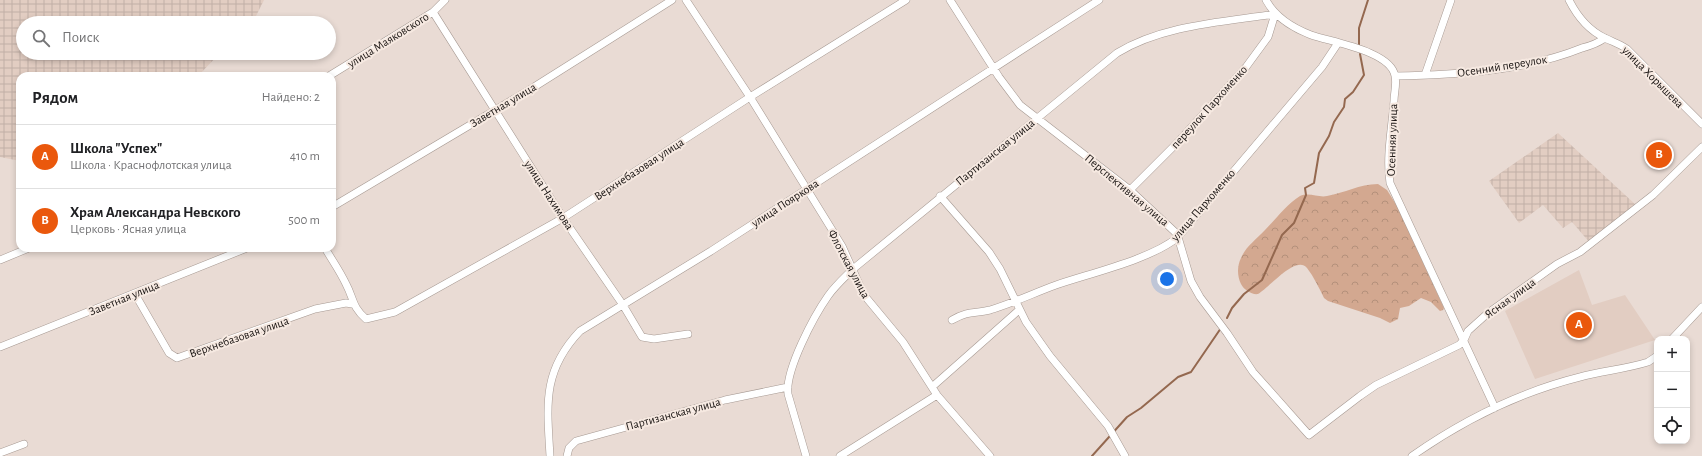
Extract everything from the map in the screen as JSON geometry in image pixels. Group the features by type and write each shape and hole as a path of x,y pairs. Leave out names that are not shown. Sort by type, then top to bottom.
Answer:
{"street":[{"name":"улица Маяковского","path":"336,72 433,12 445,0"},
{"name":"Заветная улица","path":"336,205 577,61 672,0"},
{"name":"Флотская улица","path":"686,0 750,97 842,246 864,295 903,342 938,395 990,456"},
{"name":"Верхнебазовая улица","path":"135,294 169,353 177,358 292,319 315,309 346,302 352,304 366,319 372,319 395,312 563,218 750,97 906,0"},
{"name":"Перспективная улица","path":"950,0 993,68 1020,105 1130,190 1170,226 1178,237 1191,281 1200,297 1227,333 1253,372 1310,435"},
{"name":"улица Пояркова","path":"550,456 548,400 554,369 560,358 580,331 807,189 1100,0"},
{"path":"1266,0 1275,14 1310,34 1371,53 1380,58 1388,64 1395,76"},
{"path":"1425,75 1451,0"},
{"name":"улица Хорышева","path":"1568,0 1573,10 1583,22 1605,38 1616,42 1632,54 1702,124"},
{"name":"улица Нахимова","path":"433,12 563,218 623,305 642,337 646,339 688,334"},
{"name":"Партизанская улица","path":"806,456 792,408 788,387 796,360 813,320 836,285 852,269 940,196 1123,49 1161,35 1190,27 1275,14"},
{"name":"переулок Пархоменко","path":"1130,190 1179,141 1246,67 1268,37 1275,14"},
{"name":"Осенний переулок","path":"1395,76 1470,73 1526,63 1566,55 1605,38"},
{"name":"улица Пархоменко","path":"952,320 965,313 989,310 1164,248 1178,237 1322,67 1338,43"},
{"name":"Осенняя улица","path":"1395,76 1389,160 1390,183 1495,408"},
{"name":"Ясная улица","path":"1310,435 1376,385 1453,348 1464,340 1468,331 1488,313 1558,264 1580,252 1653,195 1702,147"},
{"path":"940,196 989,252 1016,300 1019,310 1050,356 1108,426 1117,439 1125,456"},
{"path":"0,260 19,252"},
{"name":"Заветная улица","path":"0,346 135,294 237,252"},
{"path":"327,252 346,283 352,304"},
{"path":"1675,336 1702,307"},
{"path":"932,387 1019,310"},
{"path":"1412,456 1450,432 1515,398 1578,377 1641,364 1654,358"},
{"name":"Партизанская улица","path":"568,456 569,448 576,441 725,400 788,387"},
{"path":"840,456 938,395"},
{"path":"0,453 24,444"}],"shaded area":[{"path":"0,0 264,0 256,16 16,16 16,60 213,60 202,72 16,72 16,160 0,157"},
{"path":"1558,133 1636,205 1590,243 1572,222 1563,228 1543,205 1519,223 1489,181"},
{"path":"1579,270 1592,305 1625,295 1654,340 1535,379 1505,311"}],"green space":[{"path":"1378,184 1387,190 1397,206 1444,308 1443,310 1440,311 1431,302 1421,298 1409,306 1400,308 1398,319 1390,323 1380,318 1328,301 1324,298 1310,271 1302,265 1296,265 1290,268 1258,294 1251,293 1242,286 1238,271 1243,254 1286,208 1300,196 1327,196 1365,185"}],"waterway":[{"path":"1359,45 1359,28 1368,0"},
{"path":"1227,318 1232,308 1244,294 1262,280 1282,235 1294,223 1306,195 1305,188 1314,183 1319,153 1329,136 1334,122 1344,107 1345,99 1353,92 1364,75 1360,54"},
{"path":"1092,456 1127,417 1141,408 1178,377 1191,372 1221,328"}],"place":[{"name":"Храм Александра Невского","path":"1659,155"},
{"name":"Школа \"Успех\"","path":"1579,325"}]}
